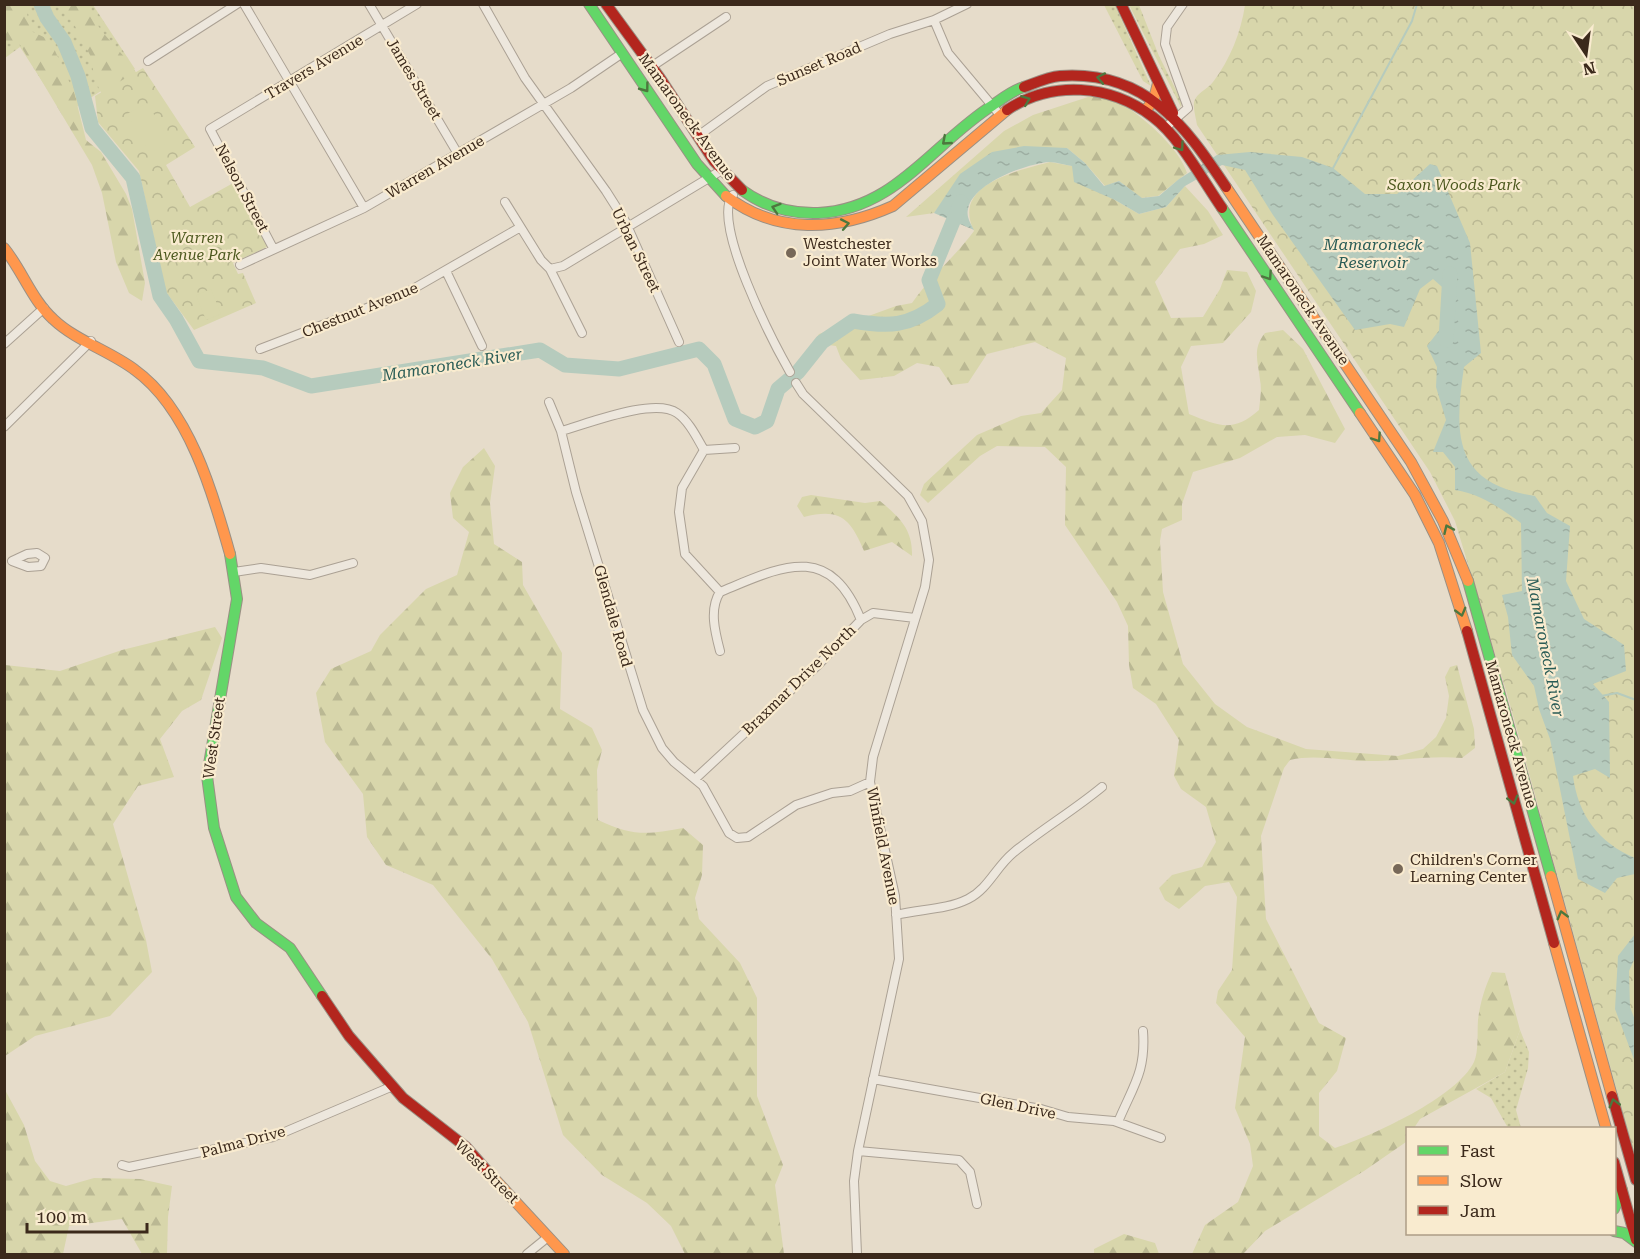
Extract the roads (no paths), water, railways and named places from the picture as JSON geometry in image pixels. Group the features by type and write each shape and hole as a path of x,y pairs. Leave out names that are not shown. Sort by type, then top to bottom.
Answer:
{"main road":[{"name":"Mamaroneck Avenue","path":"589,4 621,54 709,178 729,199 764,218 807,227 833,226 873,217 893,206 1000,115 1036,95 1072,89 1100,91 1146,110 1165,128 1205,183 1428,518 1453,582 1606,1127"},
{"name":"Mamaroneck Avenue","path":"606,4 722,170 740,188 778,210 813,216 848,212 879,199 991,104 1030,83 1077,76 1095,76 1122,82 1154,99 1175,116 1207,159 1406,455 1435,502 1469,583 1635,1180"},
{"path":"1121,4 1175,116"},
{"path":"1146,110 1154,99 1158,83"},
{"name":"West Street","path":"4,248 55,321 91,341 152,383 175,411 206,479 234,572 237,599 207,776 213,828 225,870 245,911 290,948 349,1036 393,1086 437,1127 466,1147 564,1254"},
{"path":"1616,1169 1635,1241"},
{"path":"1616,1204 1622,1190"},
{"path":"1616,1231 1624,1233 1635,1241"}],"street":[{"path":"148,61 237,4"},
{"path":"244,4 364,208"},
{"name":"James Street","path":"369,4 458,154"},
{"name":"Travers Avenue","path":"210,129 417,4"},
{"name":"Urban Street","path":"483,4 525,78 606,191 628,227 679,342"},
{"name":"Sunset Road","path":"698,136 767,86 890,34 934,20 967,4"},
{"path":"1165,128 1175,116 1188,108 1188,103 1172,69 1165,34 1167,27 1183,4"},
{"path":"651,67 726,17"},
{"path":"934,20 948,53 1000,115"},
{"name":"Warren Avenue","path":"240,265 364,208 543,104 621,54"},
{"name":"Nelson Street","path":"210,129 273,248"},
{"path":"550,269 563,266 722,170"},
{"path":"740,188 729,199 727,207 729,226 750,293 771,339 790,372"},
{"path":"505,202 519,228 550,269 582,333"},
{"name":"Chestnut Avenue","path":"260,349 374,307 446,271 519,228"},
{"path":"446,271 482,346"},
{"path":"4,344 44,308"},
{"path":"4,427 91,341"},
{"name":"Winfield Avenue","path":"796,383 803,394 908,495 922,521 928,540 929,560 915,618 884,715 873,757 870,782 895,896 899,959 858,1151 854,1181 857,1254"},
{"name":"Glendale Road","path":"549,402 561,431 576,492 643,710 662,748 708,793 729,833 737,838 748,837 796,804 850,790 870,782"},
{"path":"561,431 635,410 665,408 684,418 704,450"},
{"path":"704,450 735,448"},
{"path":"704,450 682,488 679,512 685,554 720,592"},
{"path":"1394,464 1406,455"},
{"path":"234,572 261,568 310,575 353,563"},
{"path":"720,651 714,617 716,599 720,592 774,570 796,565 815,567 844,585 853,599 861,620"},
{"name":"Braxmar Drive North","path":"695,779 819,664 861,620 873,613 915,618"},
{"path":"896,915 951,905 968,899 982,889 1011,855 1072,812 1102,787"},
{"path":"1559,966 1575,962"},
{"path":"1118,1122 1143,1069 1143,1031"},
{"name":"Glen Drive","path":"873,1079 1041,1109 1068,1117 1118,1122 1161,1138"},
{"name":"Palma Drive","path":"122,1166 150,1163 273,1137 393,1086"},
{"path":"858,1151 959,1160 970,1172 977,1204"},
{"path":"527,1254 548,1237"}],"water":[{"name":"Mamaroneck Reservoir","path":"1024,146 1067,148 1085,163 1104,186 1119,181 1142,198 1159,196 1179,179 1217,155 1250,152 1302,157 1333,168 1365,194 1397,194 1430,164 1437,166 1470,243 1481,353 1464,367 1459,414 1460,435 1465,452 1474,468 1488,480 1508,490 1535,496 1547,513 1570,526 1566,581 1584,619 1624,645 1626,671 1593,684 1609,702 1610,778 1595,769 1573,776 1585,815 1601,836 1622,852 1635,858 1635,874 1617,878 1605,893 1578,879 1550,739 1539,709 1534,686 1512,655 1508,617 1502,595 1522,591 1521,523 1482,498 1455,490 1455,467 1443,452 1433,452 1446,420 1436,387 1437,367 1427,346 1451,315 1449,293 1433,279 1420,289 1404,327 1390,324 1355,330 1273,215 1245,170 1222,165 1185,186 1166,207 1139,214 1115,200 1074,182 1072,166 1055,162 1027,167 1002,176 980,191 968,209 969,220 974,230 934,213 960,174 992,152"},
{"path":"1635,934 1635,958 1629,971 1630,1007 1635,1020 1635,1062 1615,1009 1618,956"}],"waterway":[{"name":"Mamaroneck River","path":"41,4 47,18 64,42 78,76 92,128 133,178 160,296 176,319 199,361 263,368 311,386 540,350 565,365 619,369 699,349 714,364 735,419 755,427 767,421 778,389 798,372 822,342 853,321 877,324 898,323 917,317 938,304 929,280 961,202"},
{"path":"1332,170 1412,21 1417,4"},
{"name":"Mamaroneck River","path":"1446,340 1450,274"},
{"path":"1601,696 1617,693 1636,700"}],"place":[{"name":"Westchester Joint Water Works","path":"791,253"},
{"name":"Children's Corner Learning Center","path":"1398,869"}],"park label":[{"name":"Saxon Woods Park","path":"1454,185"},
{"name":"Warren Avenue Park","path":"197,246"}]}
